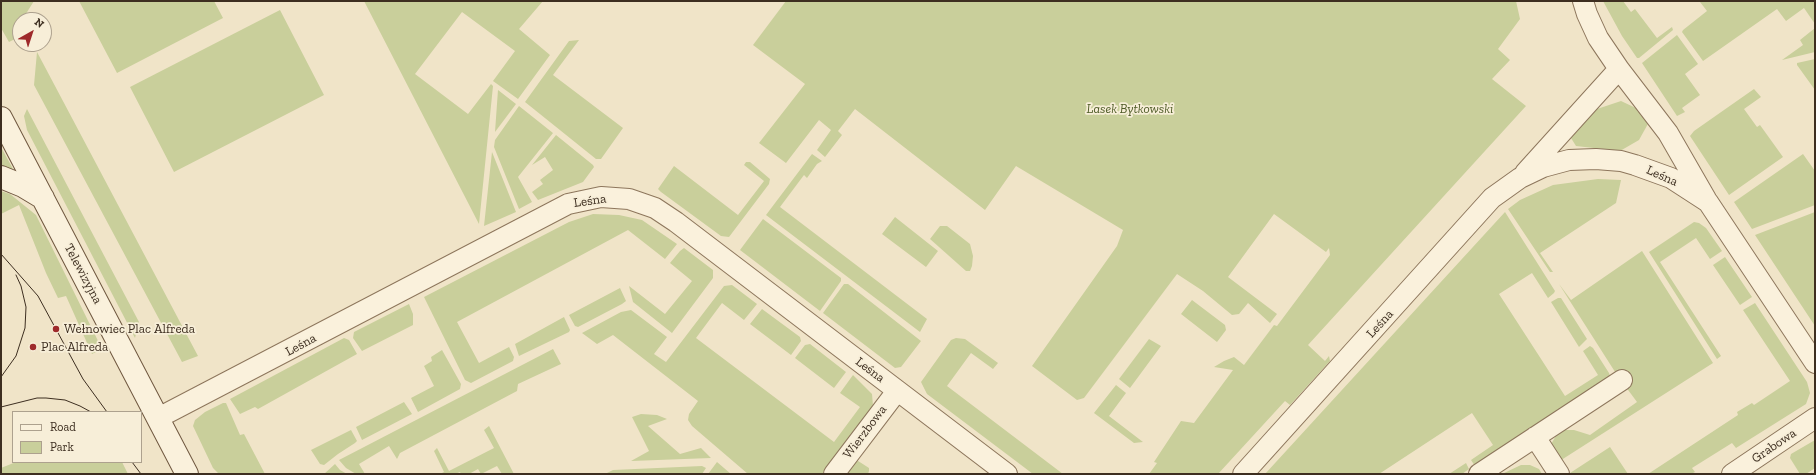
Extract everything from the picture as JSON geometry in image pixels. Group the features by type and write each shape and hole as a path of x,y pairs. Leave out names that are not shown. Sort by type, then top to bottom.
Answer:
{"main road":[{"name":"Telewizyjna","path":"1,118 187,474"},
{"path":"1,177 23,186 43,198"}],"street":[{"name":"Leśna","path":"1583,1 1598,38 1619,70 1668,133 1708,202 1815,363"},
{"name":"Leśna","path":"1520,178 1619,70"},
{"name":"Leśna","path":"1243,474 1492,198 1520,178 1543,167 1570,160 1596,159 1621,161 1671,178 1708,202"},
{"name":"Leśna","path":"158,418 568,204 601,197 629,199 655,208 688,231 1007,474"},
{"path":"1479,474 1622,380"},
{"name":"Wierzbowa","path":"834,474 897,391"},
{"name":"Grabowa","path":"1732,474 1815,418"},
{"path":"1535,438 1558,474"}],"green space":[{"path":"1,1 34,1 27,12 12,12 12,40 9,42 1,28"},
{"path":"79,1 214,1 223,18 117,73"},
{"path":"364,1 543,1 519,29 550,55 518,99 493,81 515,51 462,12 415,74 468,114 491,84 493,86 479,224"},
{"name":"Lasek Bytkowski","path":"786,1 1516,1 1520,19 1498,49 1510,60 1492,79 1526,106 1308,345 1325,361 1329,356 1330,361 1290,405 1285,401 1218,474 1149,474 1157,463 1154,462 1181,421 1194,423 1233,370 1214,367 1234,357 1244,365 1274,325 1277,326 1330,255 1329,248 1326,252 1274,214 1228,277 1277,314 1270,323 1248,303 1239,314 1232,315 1203,291 1177,274 1084,398 1077,400 1032,366 1117,246 1123,230 1016,166 985,210 855,109 838,131 842,135 825,157 817,150 831,130 819,120 786,163 759,143 805,84 753,45"},
{"path":"1603,1 1623,1 1631,12 1635,9 1657,38 1672,27 1673,30 1639,58 1637,58 1622,36"},
{"path":"1815,1 1815,24 1804,8 1786,21 1777,9 1703,61 1682,32 1707,11 1700,2"},
{"path":"280,10 324,95 174,172 130,87"},
{"path":"1815,28 1815,52 1782,60 1803,45 1800,40"},
{"path":"1677,35 1698,64 1685,74 1700,95 1682,108 1685,112 1677,116 1642,63"},
{"path":"579,40 553,75 623,128 601,159 596,159 525,102 569,41"},
{"path":"37,52 198,356 182,362 34,85"},
{"path":"1815,59 1815,90 1797,63"},
{"path":"1754,89 1761,97 1744,109 1757,127 1760,125 1783,157 1729,195 1690,136 1694,131"},
{"path":"498,90 516,104 495,132"},
{"path":"1621,101 1640,110 1649,122 1639,140 1620,151 1576,146 1571,138 1597,109"},
{"path":"519,106 553,133 518,177 532,202 519,209 494,147 495,140"},
{"path":"27,109 139,322 135,338 27,130 24,116"},
{"path":"556,135 594,167 583,182 538,200 532,192 543,184 540,180 553,170 545,157 532,165"},
{"path":"1,147 13,169 12,171 1,169"},
{"path":"492,152 516,212 484,226"},
{"path":"812,154 822,161 817,164 807,178 804,175 780,207 927,319 920,332 766,215"},
{"path":"1803,154 1815,171 1815,205 1752,229 1734,202"},
{"path":"746,162 750,162 770,179 769,184 729,237 721,236 658,189 674,166 738,215 764,181 744,165"},
{"path":"1598,179 1621,180 1616,203 1540,253 1553,272 1550,272 1508,209 1520,200 1553,185"},
{"path":"1,191 10,194 36,215 102,349 92,354 66,296 58,298 46,273 19,205 1,214"},
{"path":"1505,212 1555,291 1548,298 1532,273 1499,294 1565,396 1598,375 1583,351 1590,346 1593,348 1610,376 1475,466 1471,460 1493,445 1472,413 1379,474 1265,474"},
{"path":"1815,212 1815,326 1755,235"},
{"path":"593,214 619,215 642,220 677,244 665,259 628,230 457,322 479,363 509,347 514,357 513,361 471,383 465,380 424,297 569,222"},
{"path":"895,217 938,251 926,267 882,234"},
{"path":"763,219 841,278 841,281 820,311 740,250"},
{"path":"1694,222 1699,223 1706,228 1722,251 1710,259 1696,238 1660,262 1721,356 1717,359 1649,252"},
{"path":"940,226 947,226 970,244 973,256 970,271 966,271 930,239"},
{"path":"684,248 713,270 713,278 672,333 633,302 629,286 665,314 692,281 670,263"},
{"path":"1642,251 1713,363 1555,464 1550,446 1557,434 1565,430 1574,430 1590,435 1637,402 1617,375 1559,284 1571,300"},
{"path":"1725,257 1752,297 1740,305 1713,265"},
{"path":"844,284 848,284 921,341 901,367 895,368 823,313"},
{"path":"732,285 757,304 744,320 722,303 696,338 834,442 860,407 840,393 853,375 872,394 873,406 822,474 748,474 692,426 688,420 689,414 698,401 613,335 597,344 582,333 621,312 631,310 667,337 654,354 666,362 724,286"},
{"path":"620,288 626,301 578,327 575,326 569,315"},
{"path":"1561,298 1587,339 1579,347 1551,302"},
{"path":"1192,300 1225,325 1226,330 1217,342 1181,314"},
{"path":"1755,303 1807,382 1810,393 1806,404 1736,448 1732,443 1692,468 1695,472 1691,474 1648,474 1738,415 1737,412 1752,403 1754,405 1790,381 1743,310"},
{"path":"409,304 413,314 413,325 362,351 353,338 354,332"},
{"path":"762,309 800,337 801,341 791,355 750,324"},
{"path":"564,317 570,330 569,332 519,356 515,344"},
{"path":"344,338 349,340 357,354 258,409 255,407 240,414 230,399"},
{"path":"956,338 965,339 998,363 993,369 971,353 947,386 1063,474 1033,474 927,394 921,382 951,340"},
{"path":"1149,339 1161,346 1130,388 1119,379"},
{"path":"810,344 846,372 834,388 795,358 805,345"},
{"path":"553,349 561,364 518,384 517,391 400,453 397,459 389,446 359,464 365,474 356,474 346,468 339,460"},
{"path":"442,350 461,384 460,389 418,412 411,398 434,386 424,366 432,361 431,357"},
{"path":"1116,385 1126,393 1109,416 1143,442 1134,443 1094,413"},
{"path":"404,402 412,414 362,440 356,427"},
{"path":"226,403 240,435 244,434 265,474 219,474 213,468 193,426 195,420 205,412"},
{"path":"641,414 657,415 667,419 648,426 680,454 701,448 711,458 631,461 649,451 632,417"},
{"path":"489,426 514,474 502,474 497,466 481,474 478,469 469,474 461,474 460,472 455,474 440,474 444,472 434,451 437,448 449,471 494,448 484,430"},
{"path":"351,430 357,441 324,465 320,464 311,450"},
{"path":"1815,440 1815,468 1806,474 1800,474 1790,458 1791,454"},
{"path":"1610,447 1628,474 1570,474 1570,473"},
{"path":"855,459 869,468 868,474 844,474"},
{"path":"717,462 731,474 708,474"},
{"path":"14,463 122,463 128,474 1,474 1,468"},
{"path":"1466,463 1469,469 1462,474 1449,474"},
{"path":"335,464 340,470 347,474 324,474"},
{"path":"1521,465 1530,465 1539,469 1542,474 1502,474"},
{"path":"702,466 706,468 702,474 605,474 613,470"}],"tram line":[{"path":"1,254 38,296 83,379 106,411"},
{"path":"1,377 16,356 25,328 26,307 21,286 16,275"},
{"path":"1,407 37,398 46,398 65,400 89,411"},
{"path":"133,463 141,474"}],"place":[{"name":"Wełnowiec Plac Alfreda","path":"56,329"},
{"name":"Plac Alfreda","path":"33,347"}]}
